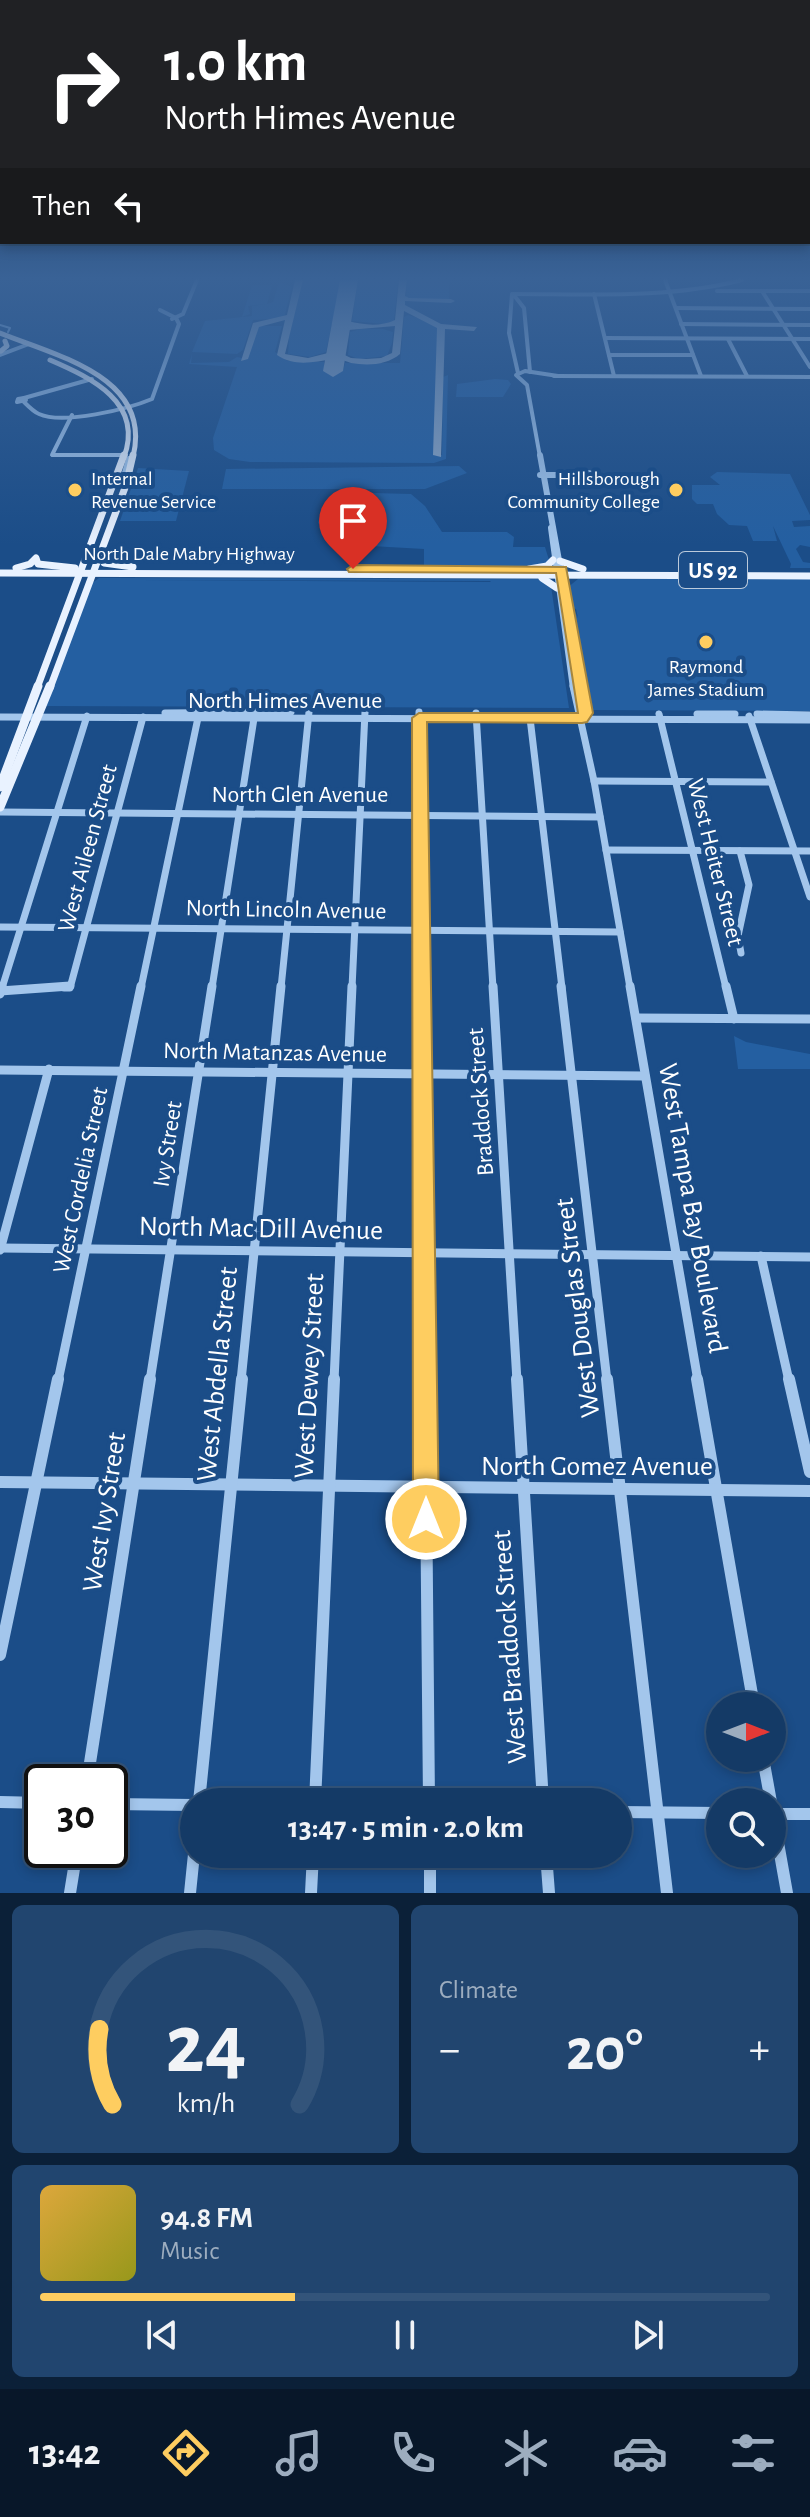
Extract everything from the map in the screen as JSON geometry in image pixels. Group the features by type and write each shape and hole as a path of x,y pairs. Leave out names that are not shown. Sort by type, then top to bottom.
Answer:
{"main road":[{"path":"0,809 57,636 126,454 130,434 119,407 92,379 70,368"},
{"path":"0,787 69,636 136,454 138,433 131,406 121,393 87,368"},
{"path":"92,379 102,380 121,393"},
{"path":"100,552 104,563 141,568"},
{"path":"531,572 547,566 584,572"},
{"name":"North Dale Mabry Highway","path":"0,570 141,568 353,572"},
{"name":"North Dale Mabry Highway","path":"93,570 115,573 531,572 558,568 584,572 806,573"},
{"name":"North Dale Mabry Highway","path":"0,570 45,573"},
{"name":"US 92","path":"45,573 80,570"},
{"path":"531,572 561,587 584,572"},
{"path":"45,573 69,575 78,583"},
{"path":"87,585 115,573"},
{"path":"57,636 69,636"}],"street":[{"path":"92,379 25,400 42,415 72,415 131,406 150,394 159,368"},
{"path":"517,368 527,385"},
{"path":"527,385 530,368"},
{"path":"612,368 614,376"},
{"path":"698,368 701,376"},
{"path":"743,368 747,376"},
{"path":"520,376 810,377"},
{"name":"West Tampa Bay Boulevard","path":"527,385 752,1692"},
{"path":"72,415 52,455 130,455 124,476 126,485"},
{"path":"542,475 584,475"},
{"name":"West Tampa Bay Boulevard","path":"577,680 576,700 582,715"},
{"path":"563,713 573,708 576,700"},
{"name":"North Himes Avenue","path":"0,715 582,715"},
{"path":"0,992 87,715"},
{"name":"Ivy Street","path":"170,1250 255,715"},
{"name":"West Abdella Street","path":"200,1788 309,715"},
{"name":"West Dewey Street","path":"316,1788 365,715"},
{"path":"419,715 429,1788"},
{"name":"North Himes Avenue","path":"476,715 530,718 582,715 810,717"},
{"name":"Braddock Street","path":"476,715 524,1488"},
{"name":"West Aileen Street","path":"0,992 70,988 143,716"},
{"name":"West Cordelia Street","path":"0,1655 199,716"},
{"name":"West Heiter Street","path":"659,716 734,1019"},
{"path":"749,717 810,897"},
{"name":"West Douglas Street","path":"530,718 667,1893"},
{"path":"594,781 771,782"},
{"name":"North Glen Avenue","path":"0,809 117,813 600,817"},
{"path":"606,850 810,851"},
{"path":"740,851 749,885 738,936 741,953"},
{"name":"North Lincoln Avenue","path":"0,927 620,932"},
{"path":"636,1018 810,1019"},
{"path":"0,1249 49,1069"},
{"name":"North Matanzas Avenue","path":"0,1070 645,1076"},
{"name":"North Mac Dill Avenue","path":"0,1249 810,1257"},
{"name":"West Ivy Street","path":"90,1764 170,1250"},
{"path":"761,1256 810,1472"},
{"name":"North Gomez Avenue","path":"0,1482 810,1491"},
{"name":"West Braddock Street","path":"524,1488 542,1788"},
{"path":"0,1802 24,1803"},
{"path":"128,1804 180,1805"},
{"path":"632,1812 706,1813"},
{"path":"786,1813 810,1814"},
{"path":"70,1893 74,1868"},
{"path":"190,1893 193,1868"},
{"path":"311,1893 312,1868"},
{"path":"430,1868 430,1893"},
{"path":"547,1868 549,1893"},
{"path":"782,1868 787,1893"}],"shaded area":[{"path":"237,368 343,371 344,368 437,368 435,455 442,455 443,377 448,375 446,459 434,463 250,462 229,459 214,450 213,438"},
{"path":"508,380 511,384 503,397 456,397 457,384"},
{"path":"459,466 467,473 425,489 222,489 226,469"},
{"path":"138,468 189,471 176,521 120,521"},
{"path":"717,472 790,474 810,515 810,520 792,521 794,527 810,526 810,547 800,545 796,549 803,562 810,563 810,568 790,568 791,564 773,526 777,541 753,541 747,526 729,525 717,514 713,504 697,504 692,499 692,485 720,485 710,477"},
{"path":"372,493 411,494 425,506 442,532 507,532 514,537 513,547 545,547 549,560 547,564 534,567 424,567 424,549 371,546 348,549 318,523 321,513 357,504"},
{"path":"99,578 538,579 551,586 569,708 44,706 91,584","holes":["137,580 490,581 491,582"]},
{"path":"578,579 810,579 810,711 588,710 572,619 574,609 578,618 576,609 573,608 571,610 567,588"},
{"path":"734,1036 746,1042 810,1054 810,1069 738,1069"}],"taxiway":[{"path":"438,455 440,368"}],"place":[{"name":"Internal Revenue Service","path":"75,490"},
{"name":"Hillsborough Community College","path":"676,490"},
{"name":"Raymond James Stadium","path":"706,642"}],"route":[{"path":"353,569 562,569 586,713 582,719 419,718 426,1519"}]}
